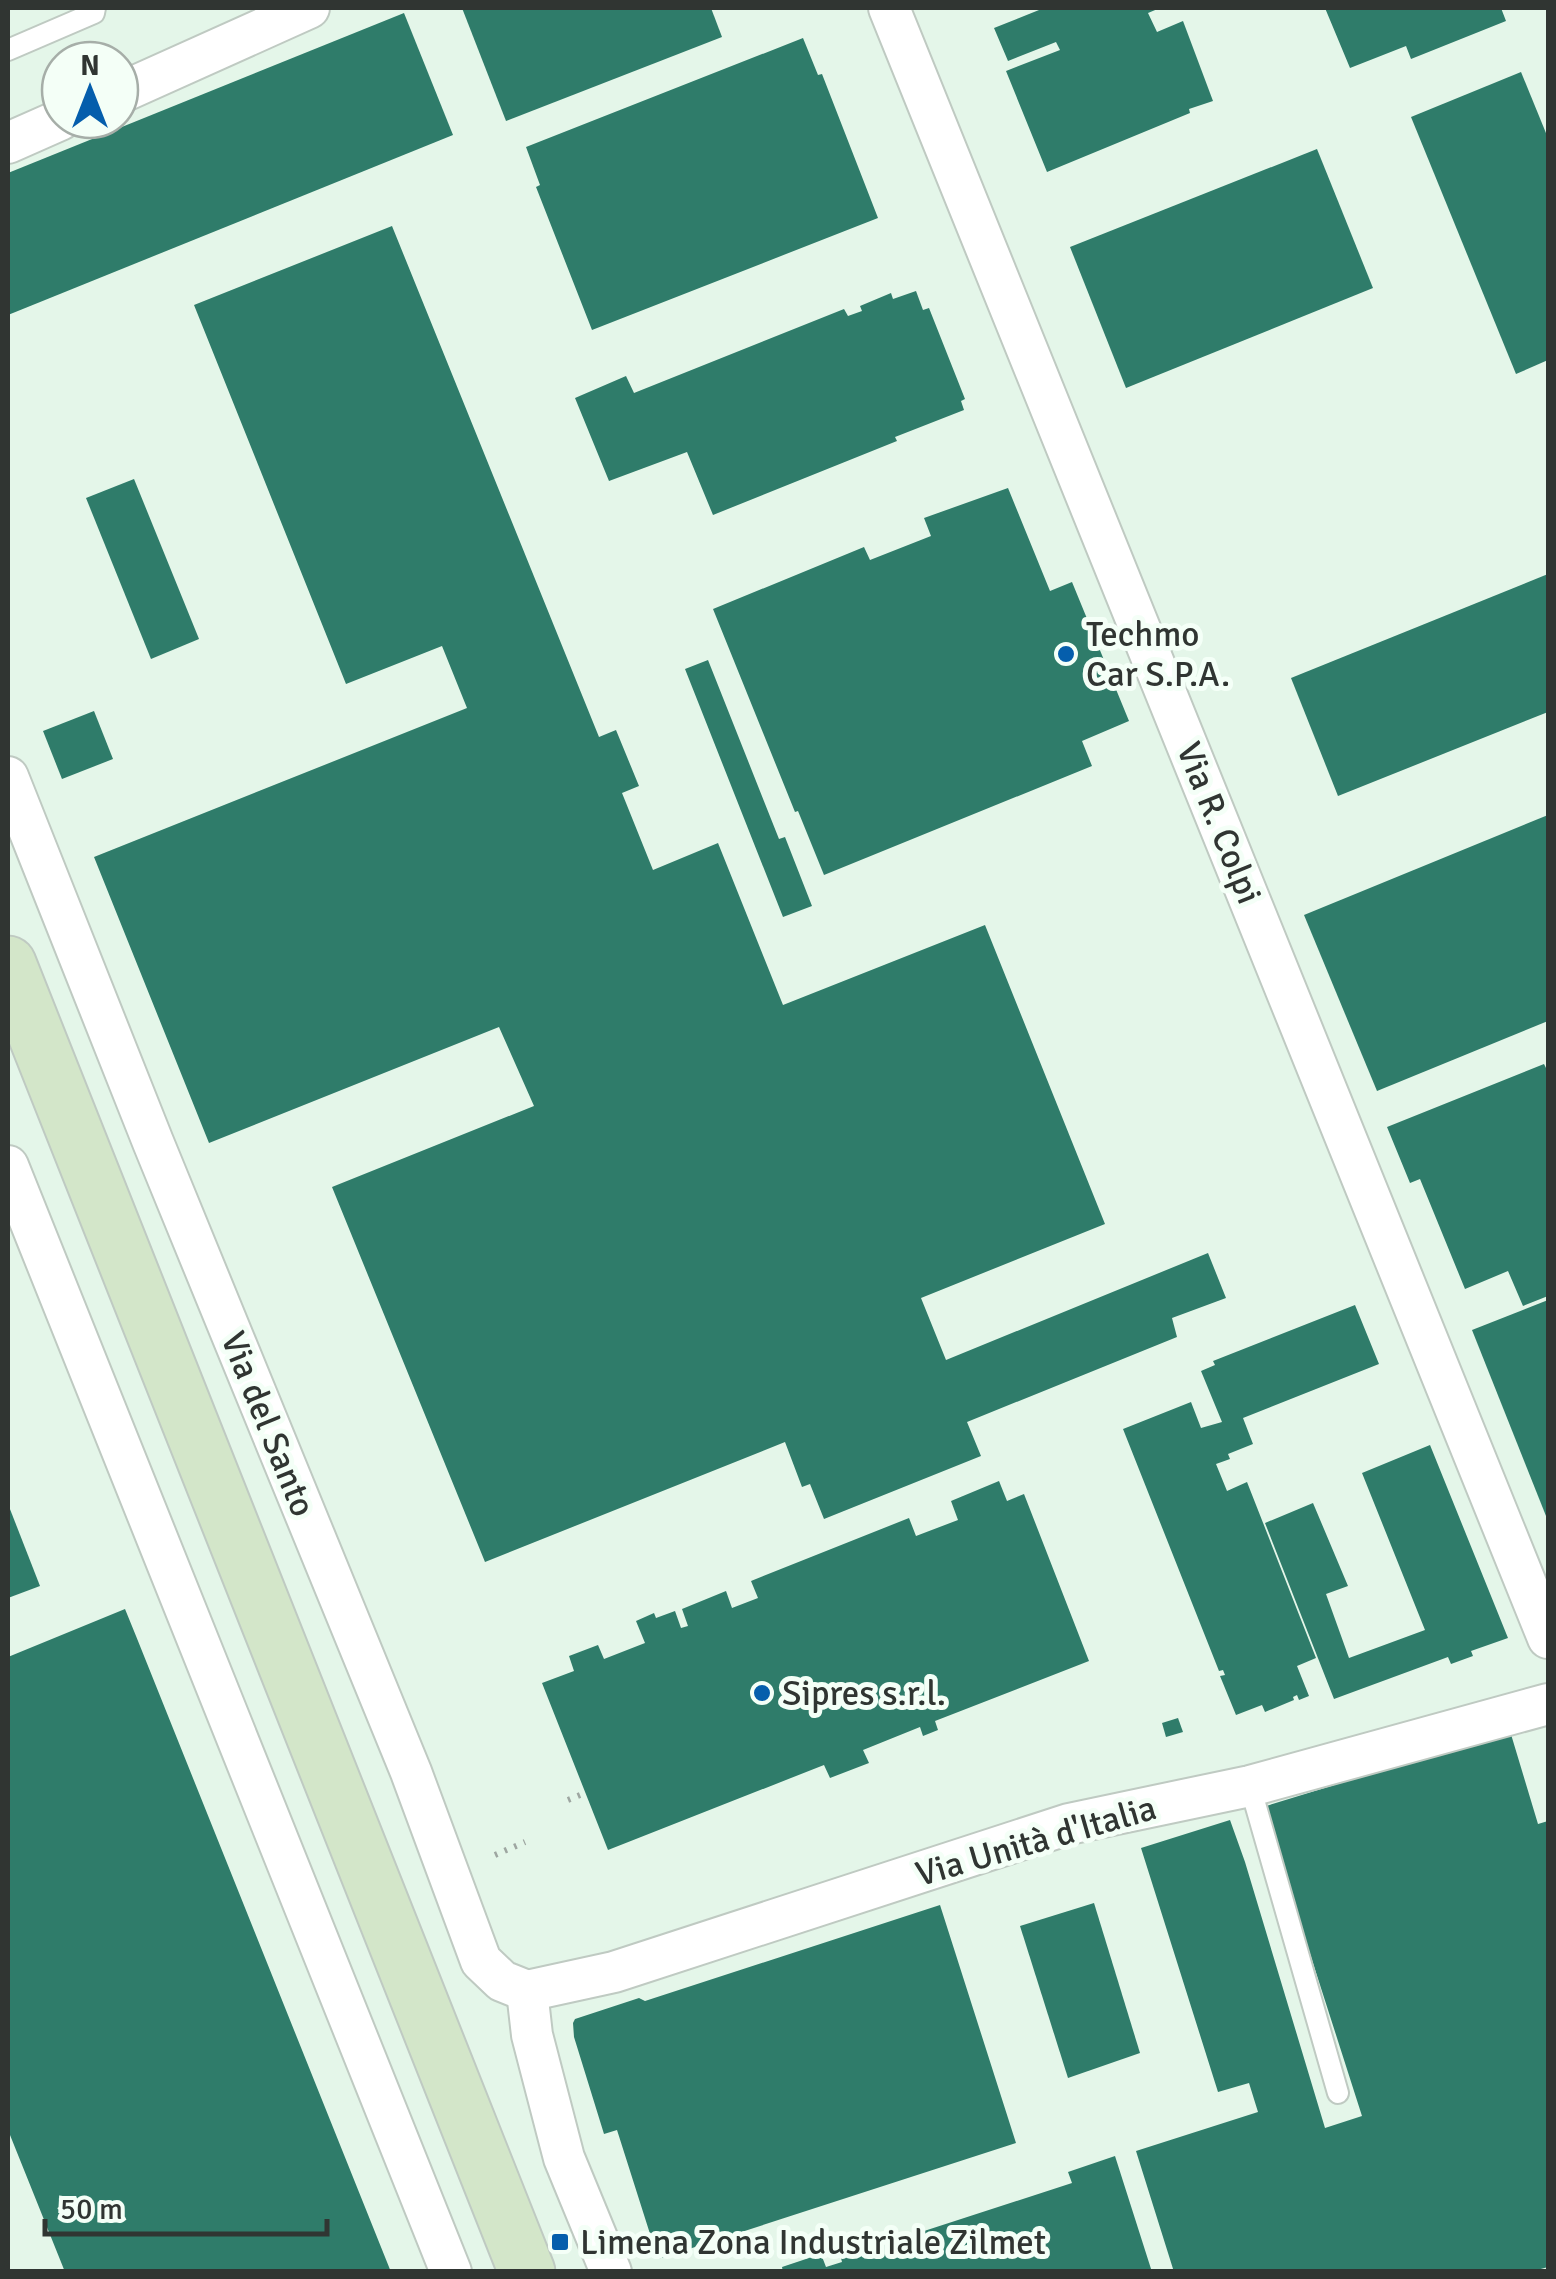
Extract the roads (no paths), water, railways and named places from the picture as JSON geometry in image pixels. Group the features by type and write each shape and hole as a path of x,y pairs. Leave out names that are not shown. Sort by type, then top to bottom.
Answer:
{"street":[{"path":"140,83 309,8"},
{"name":"Via R. Colpi","path":"890,8 1548,1638"},
{"path":"8,143 40,129"},
{"name":"Via del Santo","path":"8,776 20,841 160,1160 411,1772 481,1960 502,1981 527,1990"},
{"path":"8,964 527,2272"},
{"path":"8,1166 451,2272"},
{"name":"Via Unità d'Italia","path":"527,1990 614,1972 1069,1824 1250,1786 1548,1704"},
{"path":"527,1990 532,2035 564,2158 611,2272"}],"lane":[{"path":"8,50 94,13 94,8"},
{"path":"1250,1786 1338,2093"}],"place":[{"name":"Techmo Car S.P.A.","path":"1066,654"},
{"name":"Sipres s.r.l.","path":"762,1693"},
{"name":"Limena Zona Industriale Zilmet","path":"560,2242"}]}
